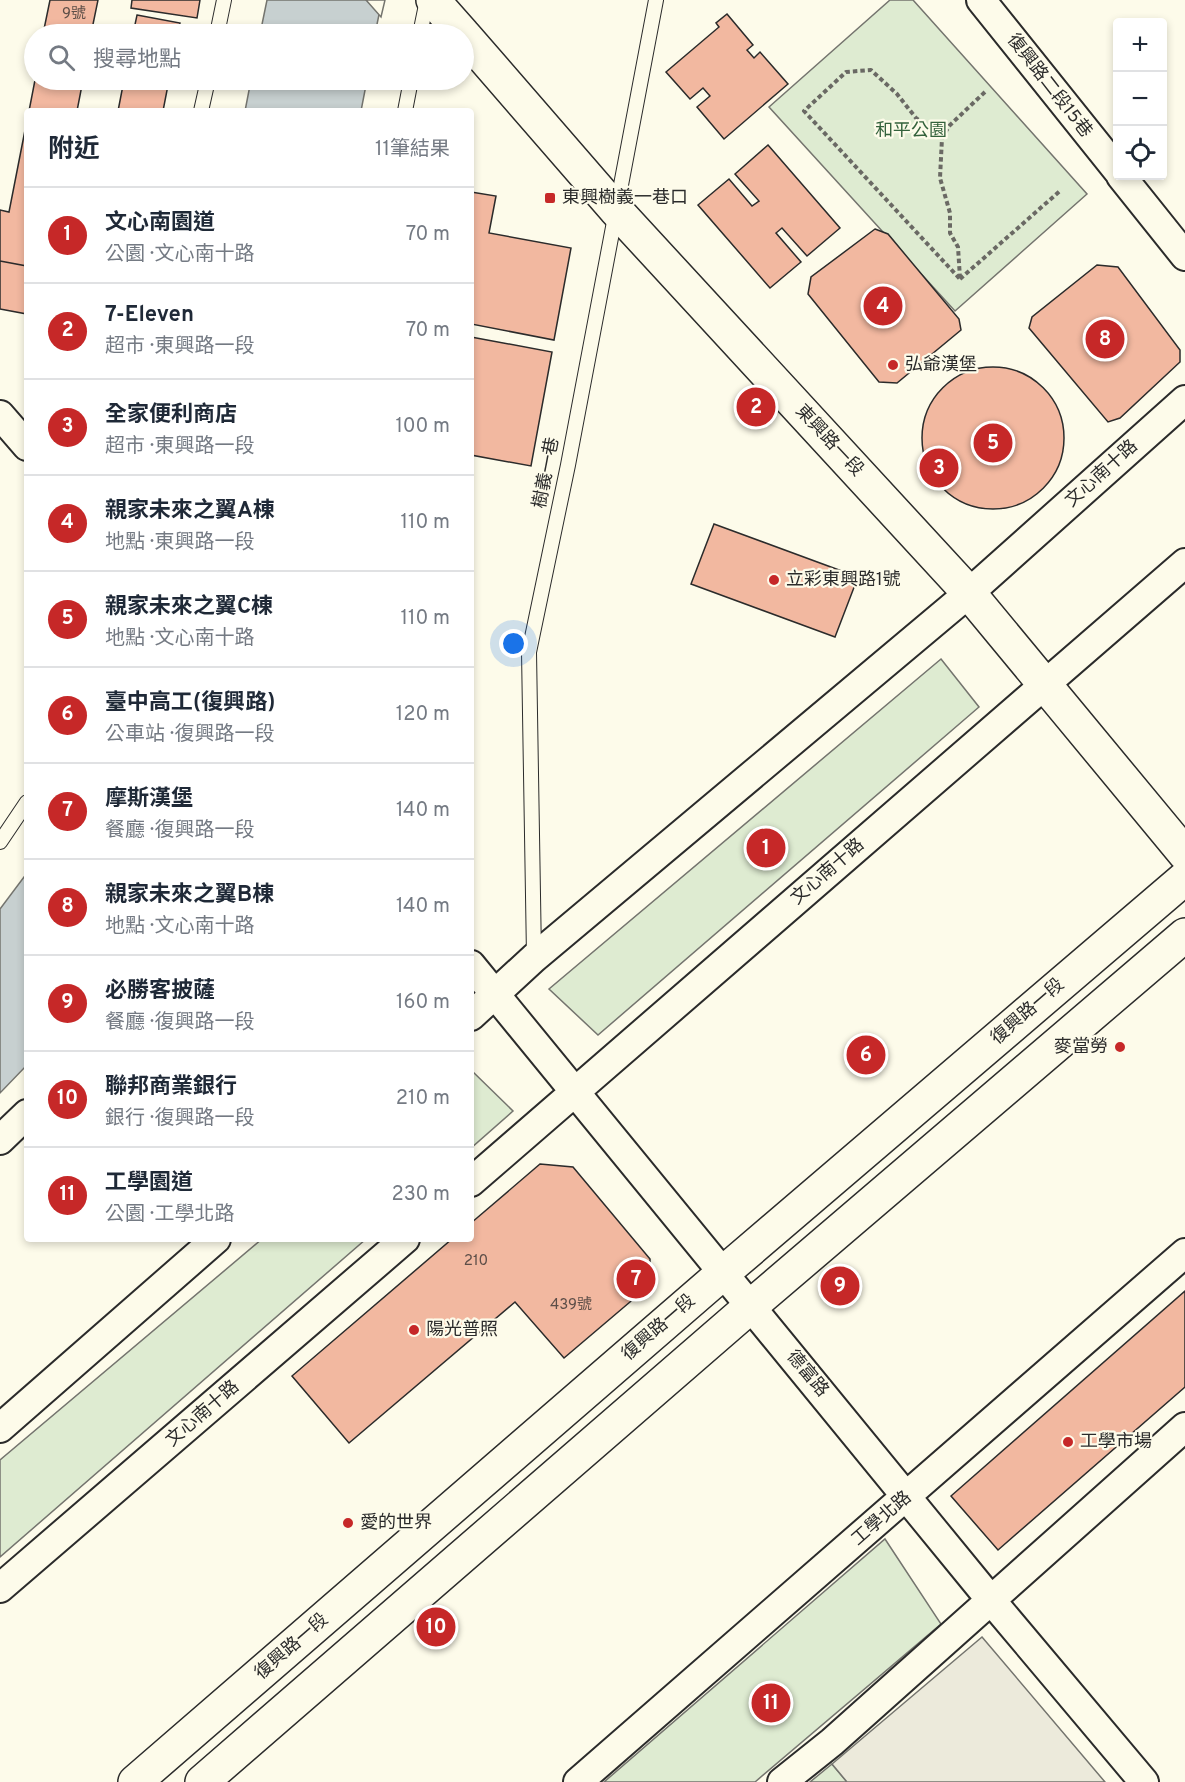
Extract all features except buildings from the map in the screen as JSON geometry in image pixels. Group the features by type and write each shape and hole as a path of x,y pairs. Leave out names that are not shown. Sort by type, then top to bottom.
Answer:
{"main road":[{"name":"東興路一段","path":"433,0 454,24"},
{"name":"東興路一段","path":"474,48 615,209 969,592 1185,854"},
{"name":"復興路一段","path":"135,1782 723,1273 1185,878"},
{"path":"202,1782 751,1306 1185,935"}],"street":[{"name":"復興路二段15巷","path":"981,0 1113,165"},
{"path":"1124,180 1185,256"},
{"name":"文心南十路","path":"474,1013 534,958 969,592 1185,400"},
{"path":"0,415 24,443"},
{"name":"文心南十路","path":"474,1179 1185,563"},
{"name":"德富路","path":"474,968 574,1094 908,1496 990,1599 1144,1782"},
{"path":"0,1140 24,1117"},
{"path":"0,1428 213,1242"},
{"name":"文心南十路","path":"0,1588 402,1242"},
{"name":"工學北路","path":"578,1782 1185,1253"},
{"path":"782,1782 832,1742 1185,1427"}],"lane":[{"path":"219,24 224,0"},
{"path":"422,24 427,0"},
{"name":"樹義一巷","path":"534,958 529,652 568,465 656,0"},
{"path":"202,108 206,90"},
{"path":"406,108 409,90"},
{"path":"0,843 24,807"}],"path":[{"path":"942,138 916,118 897,94 871,70 846,72 804,111 960,279"},
{"path":"960,279 958,247 950,233 950,213 940,178 942,138 949,126 986,91"},
{"path":"960,279 1060,189"}],"green space":[{"name":"和平公園","path":"890,0 913,0 1087,194 955,311 769,107"},
{"path":"941,659 979,707 598,1035 549,989"},
{"path":"474,1073 513,1111 474,1145"},
{"path":"258,1242 363,1242 0,1557 0,1460"},
{"path":"885,1539 941,1624 755,1782 604,1782"},
{"path":"832,1764 847,1782 810,1782"}],"shaded area":[{"path":"267,0 382,0 377,24 262,24"},
{"path":"249,90 365,90 362,108 246,108"},
{"path":"24,877 24,1068 0,1093 0,909"},
{"path":"982,1637 1105,1782 847,1782 832,1764"}],"pier":[{"path":"366,0 385,0 381,17"}],"place":[{"name":"東興樹義一巷口","path":"550,198"},
{"name":"親家未來之翼A棟","path":"883,306"},
{"name":"親家未來之翼B棟","path":"1105,339"},
{"name":"弘爺漢堡","path":"893,365"},
{"name":"7-Eleven","path":"756,407"},
{"name":"親家未來之翼C棟","path":"993,443"},
{"name":"全家便利商店","path":"939,468"},
{"name":"立彩東興路1號","path":"774,580"},
{"name":"文心南園道","path":"766,848"},
{"name":"麥當勞","path":"1120,1047"},
{"name":"臺中高工(復興路)","path":"866,1055"},
{"name":"摩斯漢堡","path":"636,1279"},
{"name":"必勝客披薩","path":"840,1286"},
{"name":"陽光普照","path":"414,1330"},
{"name":"工學市場","path":"1068,1442"},
{"name":"愛的世界","path":"348,1523"},
{"name":"聯邦商業銀行","path":"436,1627"},
{"name":"工學園道","path":"771,1703"}]}
